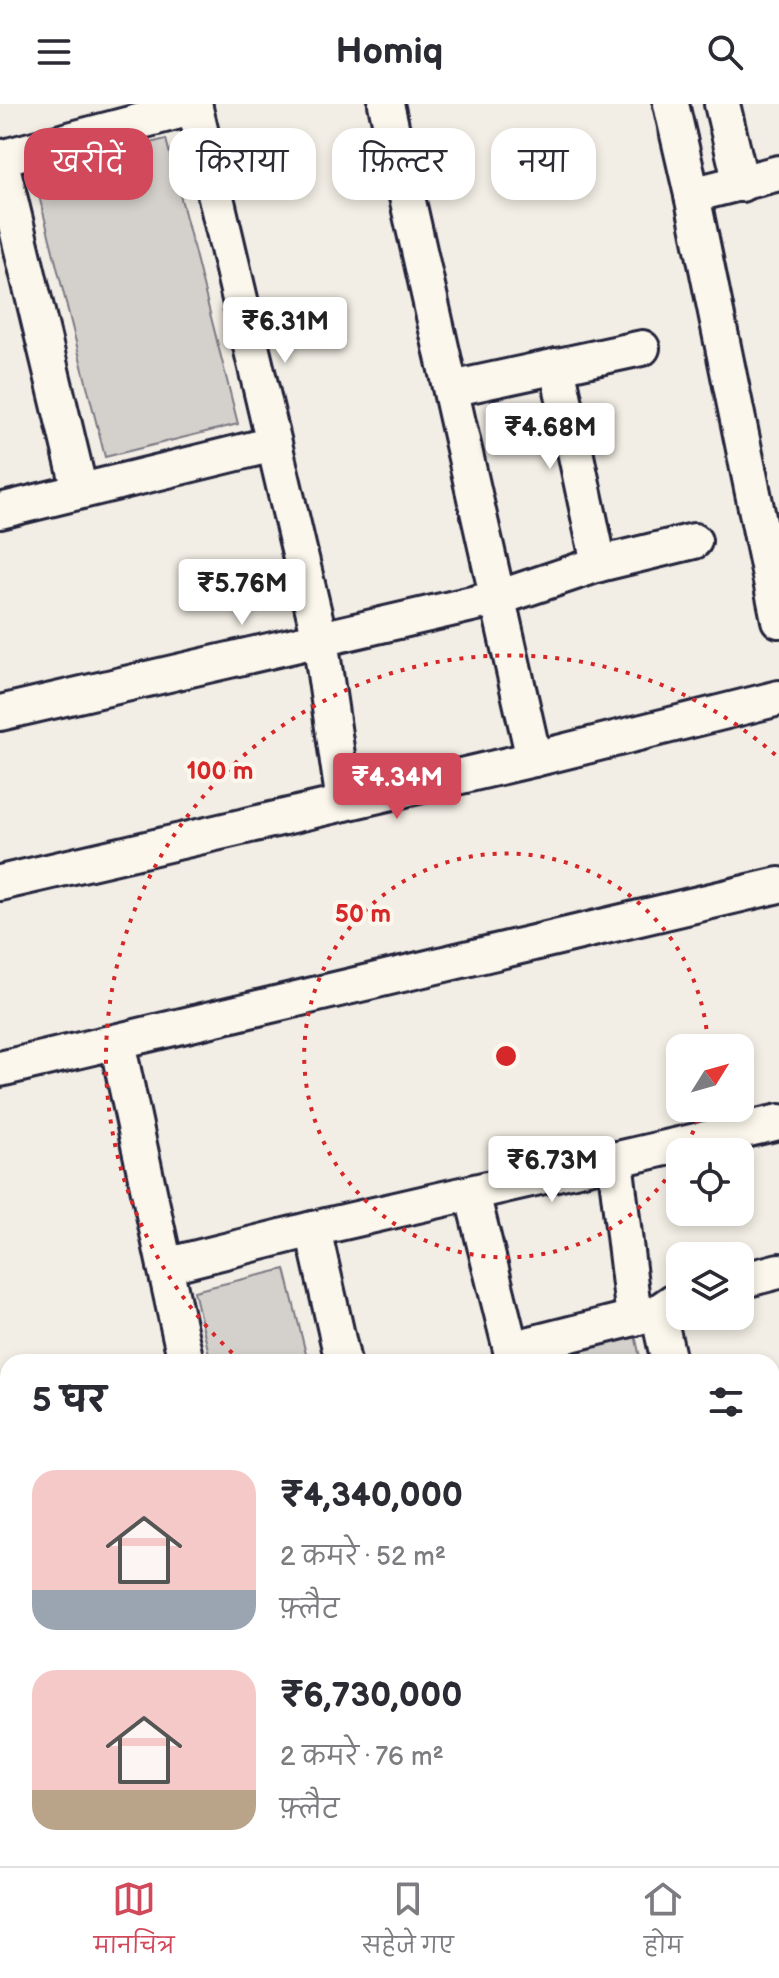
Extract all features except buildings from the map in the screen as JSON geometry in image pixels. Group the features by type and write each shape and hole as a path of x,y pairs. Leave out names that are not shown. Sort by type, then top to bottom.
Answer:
{"street":[{"path":"386,104 534,759"},
{"path":"671,104 779,620"},
{"path":"722,104 741,184"},
{"path":"80,491 0,158 194,106 320,639 344,803"},
{"path":"692,195 779,173"},
{"path":"451,389 642,348"},
{"path":"557,366 599,564"},
{"path":"0,511 274,444"},
{"path":"0,713 498,598 599,564 694,541"},
{"path":"0,883 534,759 779,698"},
{"path":"0,1069 779,885"},
{"path":"117,1042 184,1354"},
{"path":"165,1266 615,1160 777,1132"},
{"path":"615,1160 667,1354"},
{"path":"472,1193 512,1354"},
{"path":"313,1229 341,1354"},
{"path":"754,1277 779,1271"},
{"path":"515,1354 657,1309"}],"shaded area":[{"path":"166,139 169,151 169,200 181,200 238,424 105,457 40,200 153,200 153,142"},
{"path":"285,1269 306,1354 209,1354 194,1291"},
{"path":"635,1335 639,1354 552,1354"}]}
